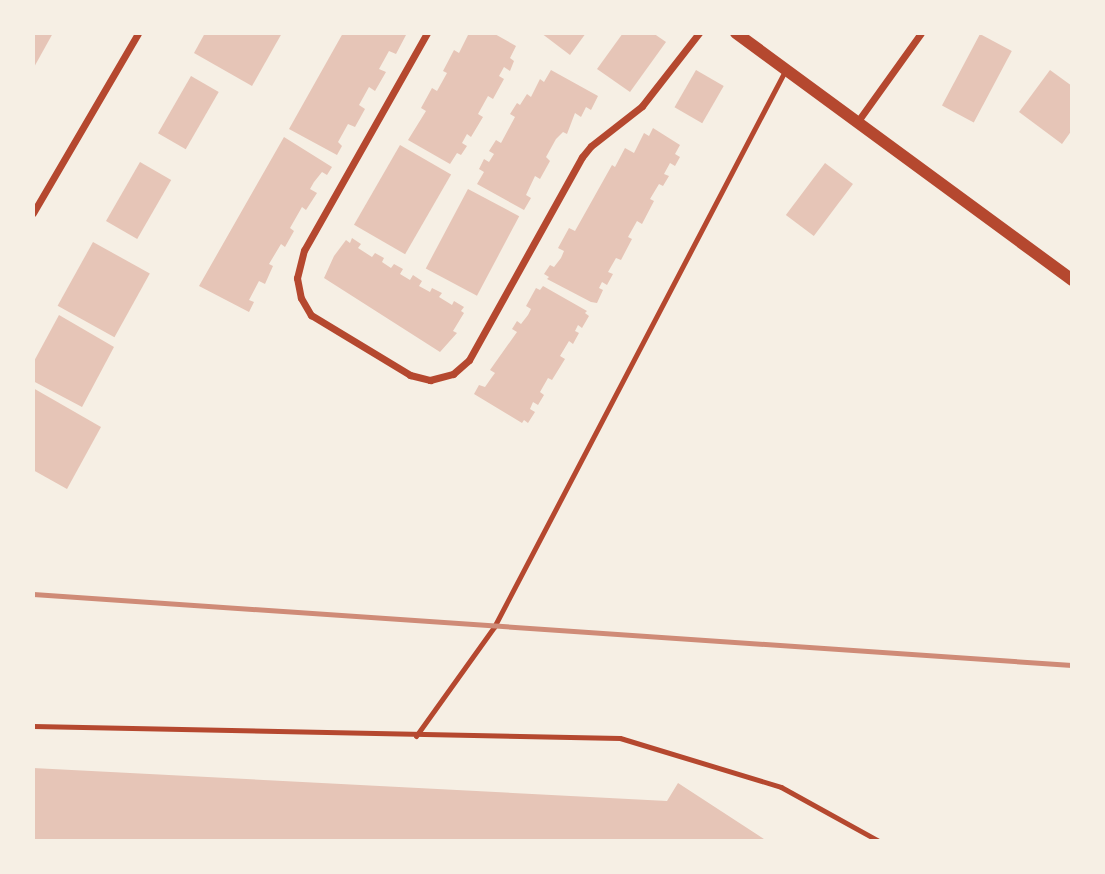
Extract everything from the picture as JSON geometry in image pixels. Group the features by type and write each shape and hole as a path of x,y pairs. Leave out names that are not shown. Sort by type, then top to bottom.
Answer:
{"street":[{"path":"33,213 138,33"},
{"path":"427,33 304,250 297,278 299,293 311,315 410,375 430,380 453,374 468,360 582,157 591,146 642,106 699,33"},
{"path":"736,33 1072,280"},
{"path":"858,121 921,33"}],"lane":[{"path":"416,736 495,627 786,69"},
{"path":"33,726 416,736 620,738 781,787 879,841"}],"building":[{"path":"33,33 53,33 33,69"},
{"path":"205,33 282,33 252,86 194,53"},
{"path":"343,33 406,35 396,54 389,51 379,69 386,72 375,91 369,87 359,105 365,109 355,127 348,124 338,142 342,146 337,155 289,129"},
{"path":"465,33 493,33 516,46 510,58 514,61 510,71 504,67 499,76 504,79 493,99 488,96 478,114 483,117 471,137 467,134 462,143 467,146 461,155 457,153 450,164 408,140 426,111 421,108 432,88 437,91 447,73 443,71 454,50 459,53 468,35"},
{"path":"541,33 586,33 570,55"},
{"path":"623,33 653,33 666,42 630,92 597,69"},
{"path":"980,34 1012,51 974,122 942,106"},
{"path":"551,70 598,96 591,110 586,107 581,117 575,113 567,134 563,132 556,139 546,157 550,161 540,179 535,176 526,195 531,198 524,210 477,184 484,172 479,169 484,159 489,162 494,154 489,151 496,140 501,143 515,117 510,114 517,103 520,105 527,94 531,97 540,79 544,82"},
{"path":"696,70 724,86 702,123 674,107"},
{"path":"1050,70 1072,86 1072,130 1062,144 1019,112"},
{"path":"191,76 219,92 186,149 158,133"},
{"path":"653,128 680,145 675,154 680,157 675,166 670,163 664,174 669,176 663,186 659,184 650,199 654,201 642,224 637,221 628,237 632,239 621,260 616,258 608,272 613,274 607,285 602,282 599,288 603,290 597,303 591,302 547,279 549,277 544,274 550,265 554,267 561,258 564,251 558,248 569,228 575,231 612,165 615,167 625,148 634,153 644,133 649,136"},
{"path":"284,137 332,167 327,175 322,172 314,182 310,189 317,193 306,210 302,207 290,228 294,231 285,247 281,244 269,264 273,266 265,284 259,281 249,300 254,302 249,312 199,286"},
{"path":"400,145 451,174 405,254 354,225"},
{"path":"140,162 171,180 137,239 106,221"},
{"path":"825,163 853,184 814,236 786,215"},
{"path":"468,189 519,216 477,296 426,268"},
{"path":"352,238 361,244 358,248 372,257 375,253 384,258 382,262 391,268 394,264 403,269 400,274 410,280 413,275 422,281 419,286 430,292 432,288 442,293 439,297 452,305 454,301 464,307 461,311 464,313 453,331 457,333 440,352 324,278 334,256 346,240 350,243"},
{"path":"93,242 150,274 114,337 58,306"},
{"path":"543,286 587,311 585,313 589,316 582,328 578,325 575,331 579,333 573,344 569,341 560,356 565,359 552,380 548,378 540,392 544,395 538,405 533,402 530,409 535,412 528,423 524,420 522,423 474,394 479,385 485,387 495,373 490,370 517,332 512,329 517,321 521,324 528,315 531,309 526,306 536,288 540,290"},
{"path":"59,315 114,347 82,407 33,381 33,363"},
{"path":"33,388 101,427 67,489 33,470"},
{"path":"33,768 667,801 678,783 767,841 33,841"}],"railway":[{"path":"33,594 1072,665"}]}
